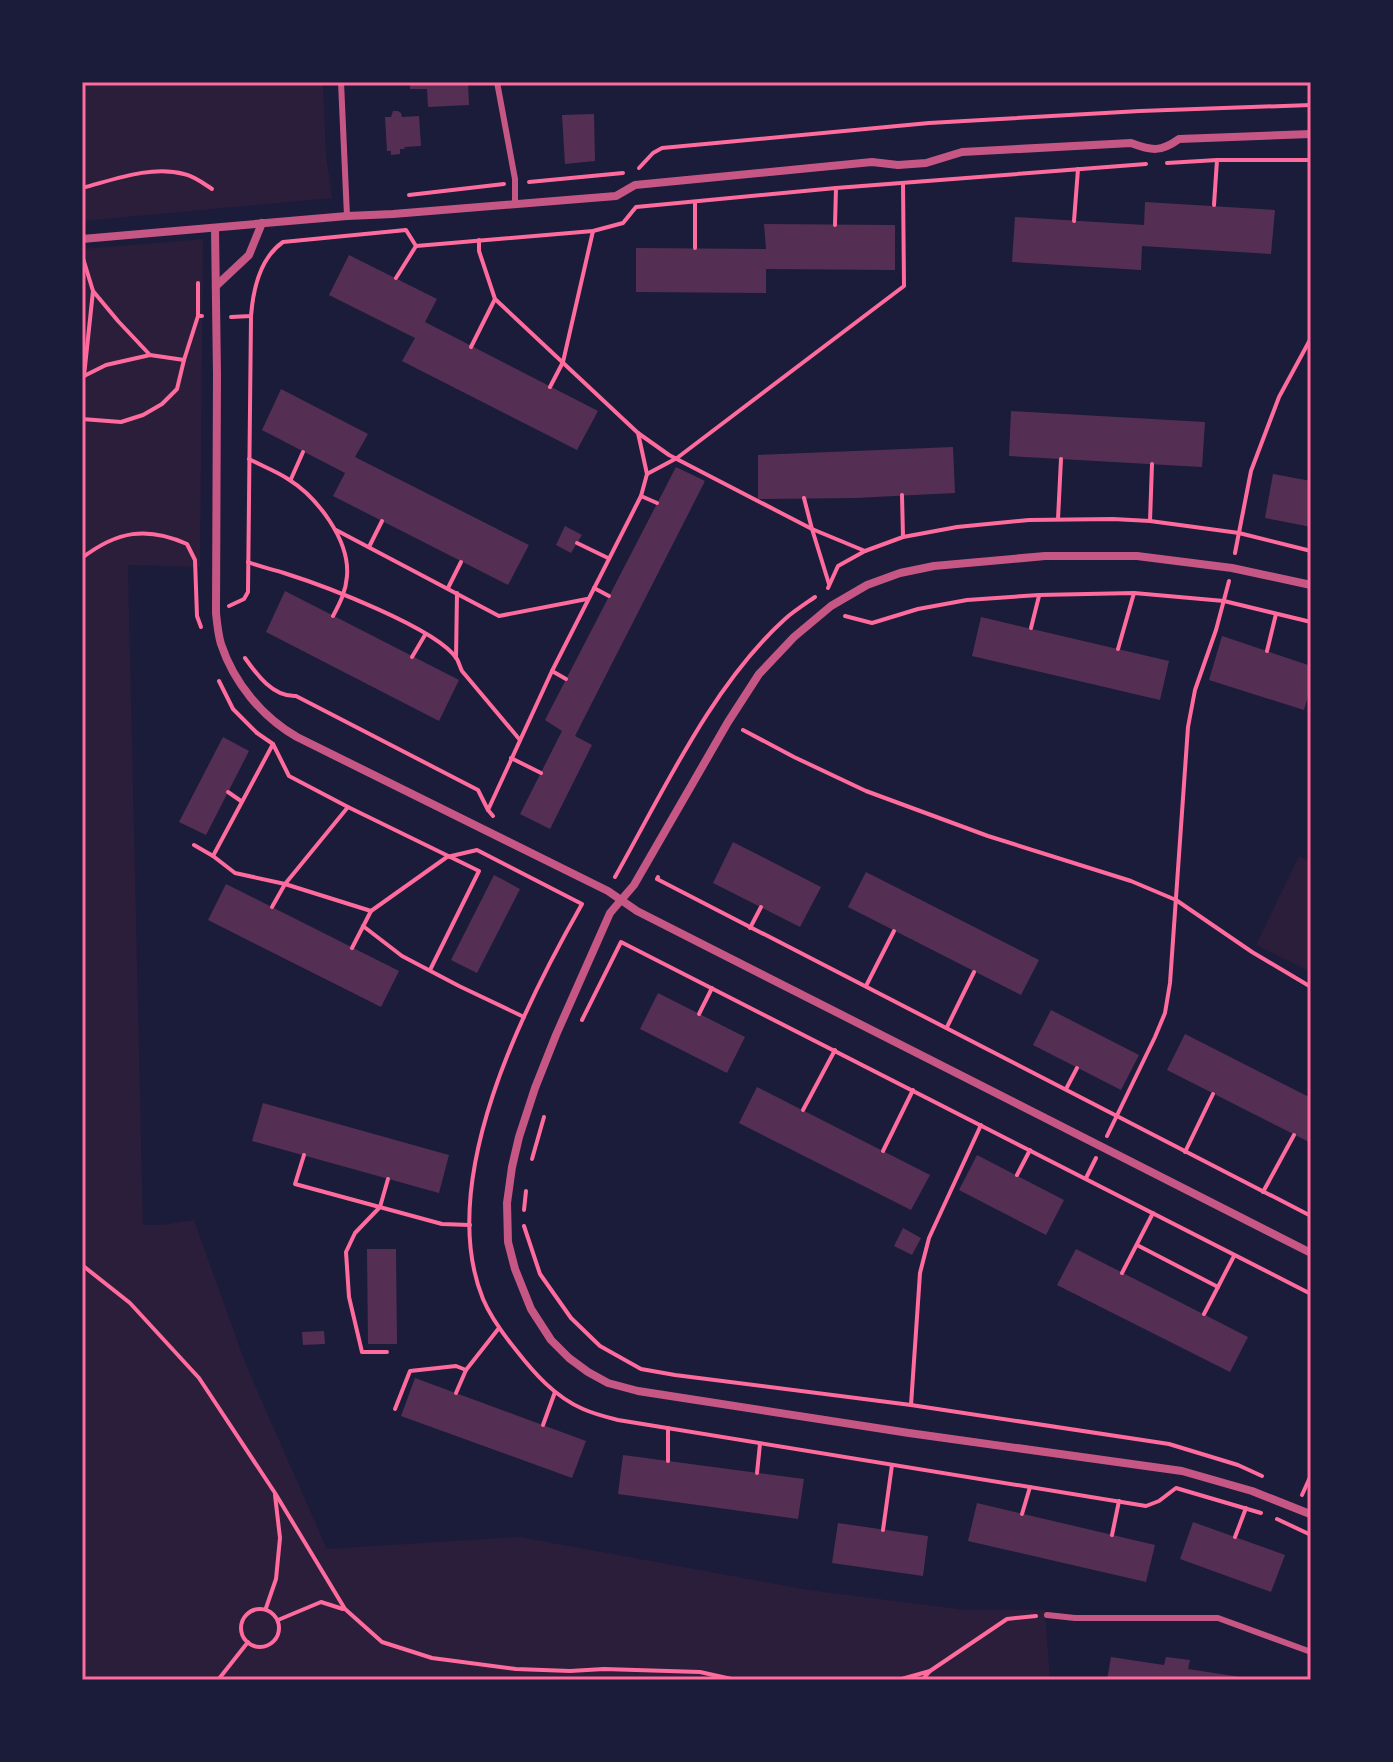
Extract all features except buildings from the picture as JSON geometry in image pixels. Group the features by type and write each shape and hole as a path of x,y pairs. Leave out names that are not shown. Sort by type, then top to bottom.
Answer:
{"street":[{"path":"82,239 616,196 635,185 872,162 898,165 926,163 962,152 1131,143 1146,149 1165,149 1179,139 1311,134"},
{"path":"216,286 249,255 262,223"},
{"path":"215,228 216,613 221,643 229,662 253,701 271,719 297,737 608,891 665,926 1311,1253"},
{"path":"1310,1514 1252,1491 1182,1471 909,1433 638,1391 608,1383 569,1358 541,1325 521,1285 508,1242 507,1203 519,1137 535,1088 610,913 634,885 759,674 794,637 831,606 867,585 900,573 934,566 1045,556 1137,556 1232,568 1311,585"}],"lane":[{"path":"341,82 347,216"},
{"path":"497,82 515,183 515,205"},
{"path":"1047,1615 1075,1618 1218,1618 1311,1652"}],"path":[{"path":"408,196 634,172 662,148 929,123 1311,105"},
{"path":"1214,205 1217,160"},
{"path":"1161,163 1311,160"},
{"path":"416,246 593,231 623,223 636,207 1147,164"},
{"path":"1074,221 1078,169"},
{"path":"82,188 125,176 167,172 183,173 212,189"},
{"path":"647,474 677,458 904,286 903,183"},
{"path":"835,225 836,188"},
{"path":"695,202 695,248"},
{"path":"229,618 227,607 244,599 248,592 251,316 253,291 263,266 274,248 283,242 406,230 416,246"},
{"path":"550,387 563,362 593,231"},
{"path":"479,240 479,251 495,299 638,433 677,458 812,529 865,551"},
{"path":"396,278 416,246"},
{"path":"82,255 93,291 150,355"},
{"path":"82,419 121,422 143,415 162,404 177,389 198,316 198,272"},
{"path":"83,376 93,291"},
{"path":"471,347 495,299"},
{"path":"198,316 251,316"},
{"path":"1086,1178 1118,1117 1165,1013 1170,983 1188,727 1195,690 1224,601 1251,471 1279,397 1311,338"},
{"path":"83,376 106,365 150,355 184,360"},
{"path":"488,810 552,671 641,496 647,474 638,433"},
{"path":"290,480 303,452"},
{"path":"249,459 290,480 313,499 336,530 348,573 344,595 333,616"},
{"path":"1058,519 1061,459"},
{"path":"1150,521 1152,464"},
{"path":"902,495 903,537"},
{"path":"641,496 657,503"},
{"path":"804,498 830,587"},
{"path":"614,877 722,692 756,649 786,618 830,587 838,566 865,551 903,537 957,527 1058,519 1150,521 1239,533 1311,551"},
{"path":"369,547 382,521"},
{"path":"336,530 499,616 588,599"},
{"path":"82,558 113,538 142,533 166,535 187,544 195,560 197,616 201,629"},
{"path":"577,543 608,558"},
{"path":"248,562 344,595 403,621 456,658"},
{"path":"448,588 461,562"},
{"path":"594,588 609,596"},
{"path":"457,593 456,658 462,671 520,740"},
{"path":"1118,649 1134,593"},
{"path":"837,621 847,615 872,623 918,609 967,600 1134,593 1224,601 1311,622"},
{"path":"1031,628 1039,595"},
{"path":"1267,651 1276,613"},
{"path":"412,657 425,634"},
{"path":"240,648 262,681 478,790 488,810 498,821"},
{"path":"214,671 233,709 273,744 289,776 479,871 430,970"},
{"path":"552,671 566,679"},
{"path":"257,733 271,719"},
{"path":"749,720 743,730 866,791 988,836 1131,881 1176,900 1252,952 1311,987"},
{"path":"213,856 273,744"},
{"path":"511,758 541,773"},
{"path":"228,792 241,801"},
{"path":"272,907 285,884 348,807"},
{"path":"194,845 235,873 285,884 371,911"},
{"path":"352,948 371,911 447,857 477,850 582,904 549,963 524,1017 484,1123 474,1163 470,1225 480,1290 499,1328 530,1368 555,1392 583,1410 618,1420 1146,1506 1159,1501 1176,1488 1246,1508 1311,1535"},
{"path":"663,868 657,879 1311,1216"},
{"path":"750,928 761,907"},
{"path":"363,926 402,956 524,1017"},
{"path":"866,986 894,931"},
{"path":"576,1031 621,942 1311,1294"},
{"path":"946,1027 974,972"},
{"path":"699,1014 712,987"},
{"path":"803,1110 835,1050"},
{"path":"1066,1089 1077,1068"},
{"path":"883,1151 913,1090"},
{"path":"1185,1152 1213,1094"},
{"path":"532,1159 547,1106"},
{"path":"911,1405 920,1273 929,1238 981,1125"},
{"path":"1263,1192 1294,1135"},
{"path":"1017,1175 1030,1150"},
{"path":"304,1155 295,1184 442,1224 470,1225"},
{"path":"387,1352 362,1352 349,1297 346,1252 355,1233 380,1207 388,1179"},
{"path":"527,1184 523,1222 540,1274 571,1318 600,1346 641,1369 1169,1444 1238,1465 1264,1477"},
{"path":"1122,1273 1153,1213"},
{"path":"1137,1245 1218,1287"},
{"path":"1204,1314 1235,1255"},
{"path":"82,1265 130,1303 199,1378 275,1493 345,1609 382,1642 432,1658 516,1669 700,1672 736,1680"},
{"path":"456,1393 466,1370 499,1328"},
{"path":"395,1409 410,1371 456,1366 466,1370"},
{"path":"543,1425 555,1392"},
{"path":"668,1428 668,1461"},
{"path":"757,1473 760,1443"},
{"path":"883,1530 892,1465"},
{"path":"1311,1475 1302,1495 1311,1499"},
{"path":"1022,1514 1030,1487"},
{"path":"266,1609 276,1579 280,1538 275,1493"},
{"path":"1112,1535 1119,1501"},
{"path":"1235,1537 1246,1508"},
{"path":"278,1620 321,1602 345,1609"},
{"path":"254,1609 266,1609 278,1620 279,1632 272,1643 260,1647 248,1642 242,1632 242,1621 254,1609"},
{"path":"922,1680 930,1671 1007,1619 1047,1615"},
{"path":"218,1680 248,1642"},
{"path":"898,1680 930,1671"}],"shaded area":[{"path":"82,82 323,82 326,154 332,198 82,221"},
{"path":"203,239 200,567 128,565 143,1225 194,1220 246,1365 327,1549 520,1537 809,1590 966,1610 1045,1610 1050,1680 82,1680 82,249"},
{"path":"1299,856 1311,862 1311,962 1307,970 1256,945"}]}
